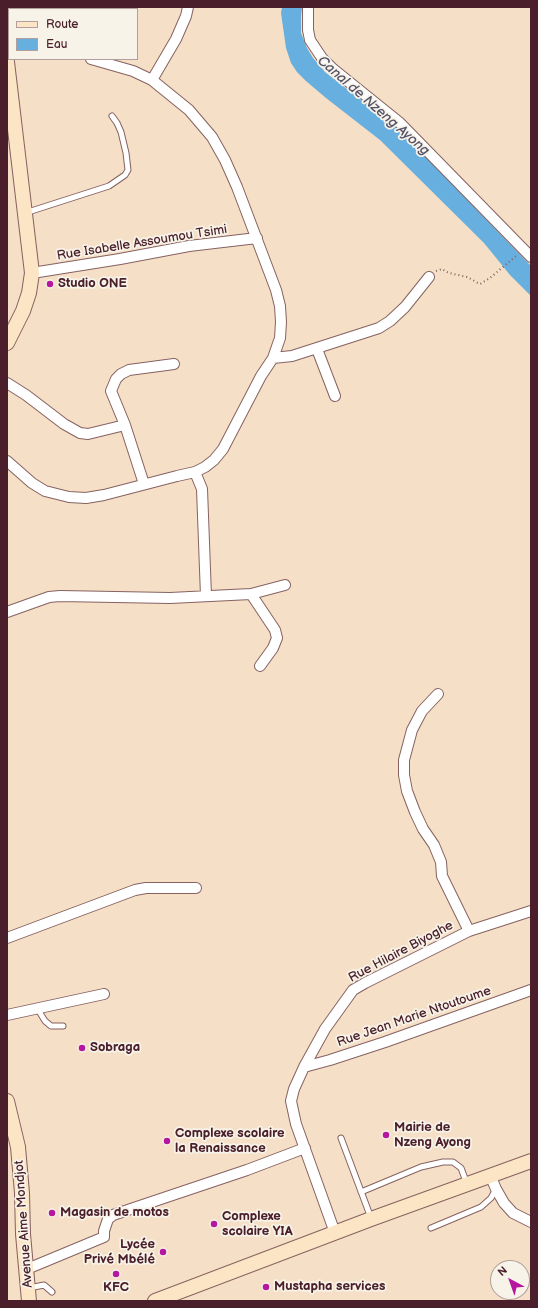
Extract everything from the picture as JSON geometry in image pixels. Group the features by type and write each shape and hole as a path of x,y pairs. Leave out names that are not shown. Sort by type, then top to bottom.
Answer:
{"main road":[{"path":"7,62 32,273 23,311 7,342"},
{"name":"Avenue Aime Mondjot","path":"7,1102 18,1147 28,1294"},
{"path":"156,1301 371,1219 531,1161"}],"street":[{"path":"152,80 176,39 186,16 188,7"},
{"path":"308,7 308,30 310,40 322,58 333,69 400,123 531,257"},
{"path":"7,461 32,483 45,491 69,497 86,498 104,496 144,484 195,472 214,460 223,449 257,383 273,358 280,338 280,306 276,290 226,160 212,137 189,110 152,80 133,71 94,60"},
{"name":"Rue Isabelle Assoumou Tsimi","path":"32,273 190,246 257,238"},
{"path":"273,358 292,356 317,349 379,328 390,321 405,307 429,277"},
{"path":"317,349 335,396"},
{"path":"144,484 111,391 116,380 121,374 129,370 174,364"},
{"path":"7,383 26,395 64,424 80,433 88,434 124,425"},
{"path":"195,472 202,489 206,596"},
{"path":"7,612 49,597 170,598 252,594 286,585"},
{"path":"252,594 275,630 277,638 273,648 260,666"},
{"path":"438,694 422,711 412,730 404,760 404,775 407,791 415,812 423,829 434,845 440,862 442,876 469,931"},
{"path":"7,938 135,890 146,888 196,888"},
{"name":"Rue Hilaire Biyoghe","path":"335,1233 293,1112 291,1101 294,1089 304,1067 325,1029 353,990 469,931 531,911"},
{"name":"Rue Jean Marie Ntoutoume","path":"304,1067 385,1042 531,990"},
{"path":"7,1015 104,994"},
{"path":"26,1269 104,1237 104,1231 108,1219 113,1215 247,1170 305,1148"},
{"path":"490,1175 501,1199 513,1212 531,1222"}],"lane":[{"path":"24,213 109,186 125,175 128,170 126,152 121,132 112,116"},
{"path":"37,1008 45,1021 51,1026 63,1026"},
{"path":"340,1138 371,1219"},
{"path":"361,1192 421,1166 443,1162 453,1162 461,1168 466,1184"},
{"path":"431,1228 481,1207 491,1198 496,1189"},
{"path":"28,1294 44,1285 52,1292"}],"path":[{"path":"429,277 436,271 442,269 467,277 480,284 490,278 520,252"}],"water":[{"path":"282,7 302,7 301,33 313,58 325,72 399,129 531,266 531,296 510,275 484,243 380,140 326,98 297,72 291,63 286,48 281,13"}],"place":[{"name":"Studio ONE","path":"50,284"},
{"name":"Sobraga","path":"82,1048"},
{"name":"Mairie de Nzeng Ayong","path":"386,1135"},
{"name":"Complexe scolaire la Renaissance","path":"167,1141"},
{"name":"Magasin de motos","path":"52,1213"},
{"name":"Complexe scolaire YIA","path":"214,1224"},
{"name":"Lycée Privé Mbélé","path":"163,1252"},
{"name":"KFC","path":"116,1274"},
{"name":"Mustapha services","path":"266,1287"}],"water label":[{"name":"Canal de Nzeng Ayong","path":"373,106"}]}
